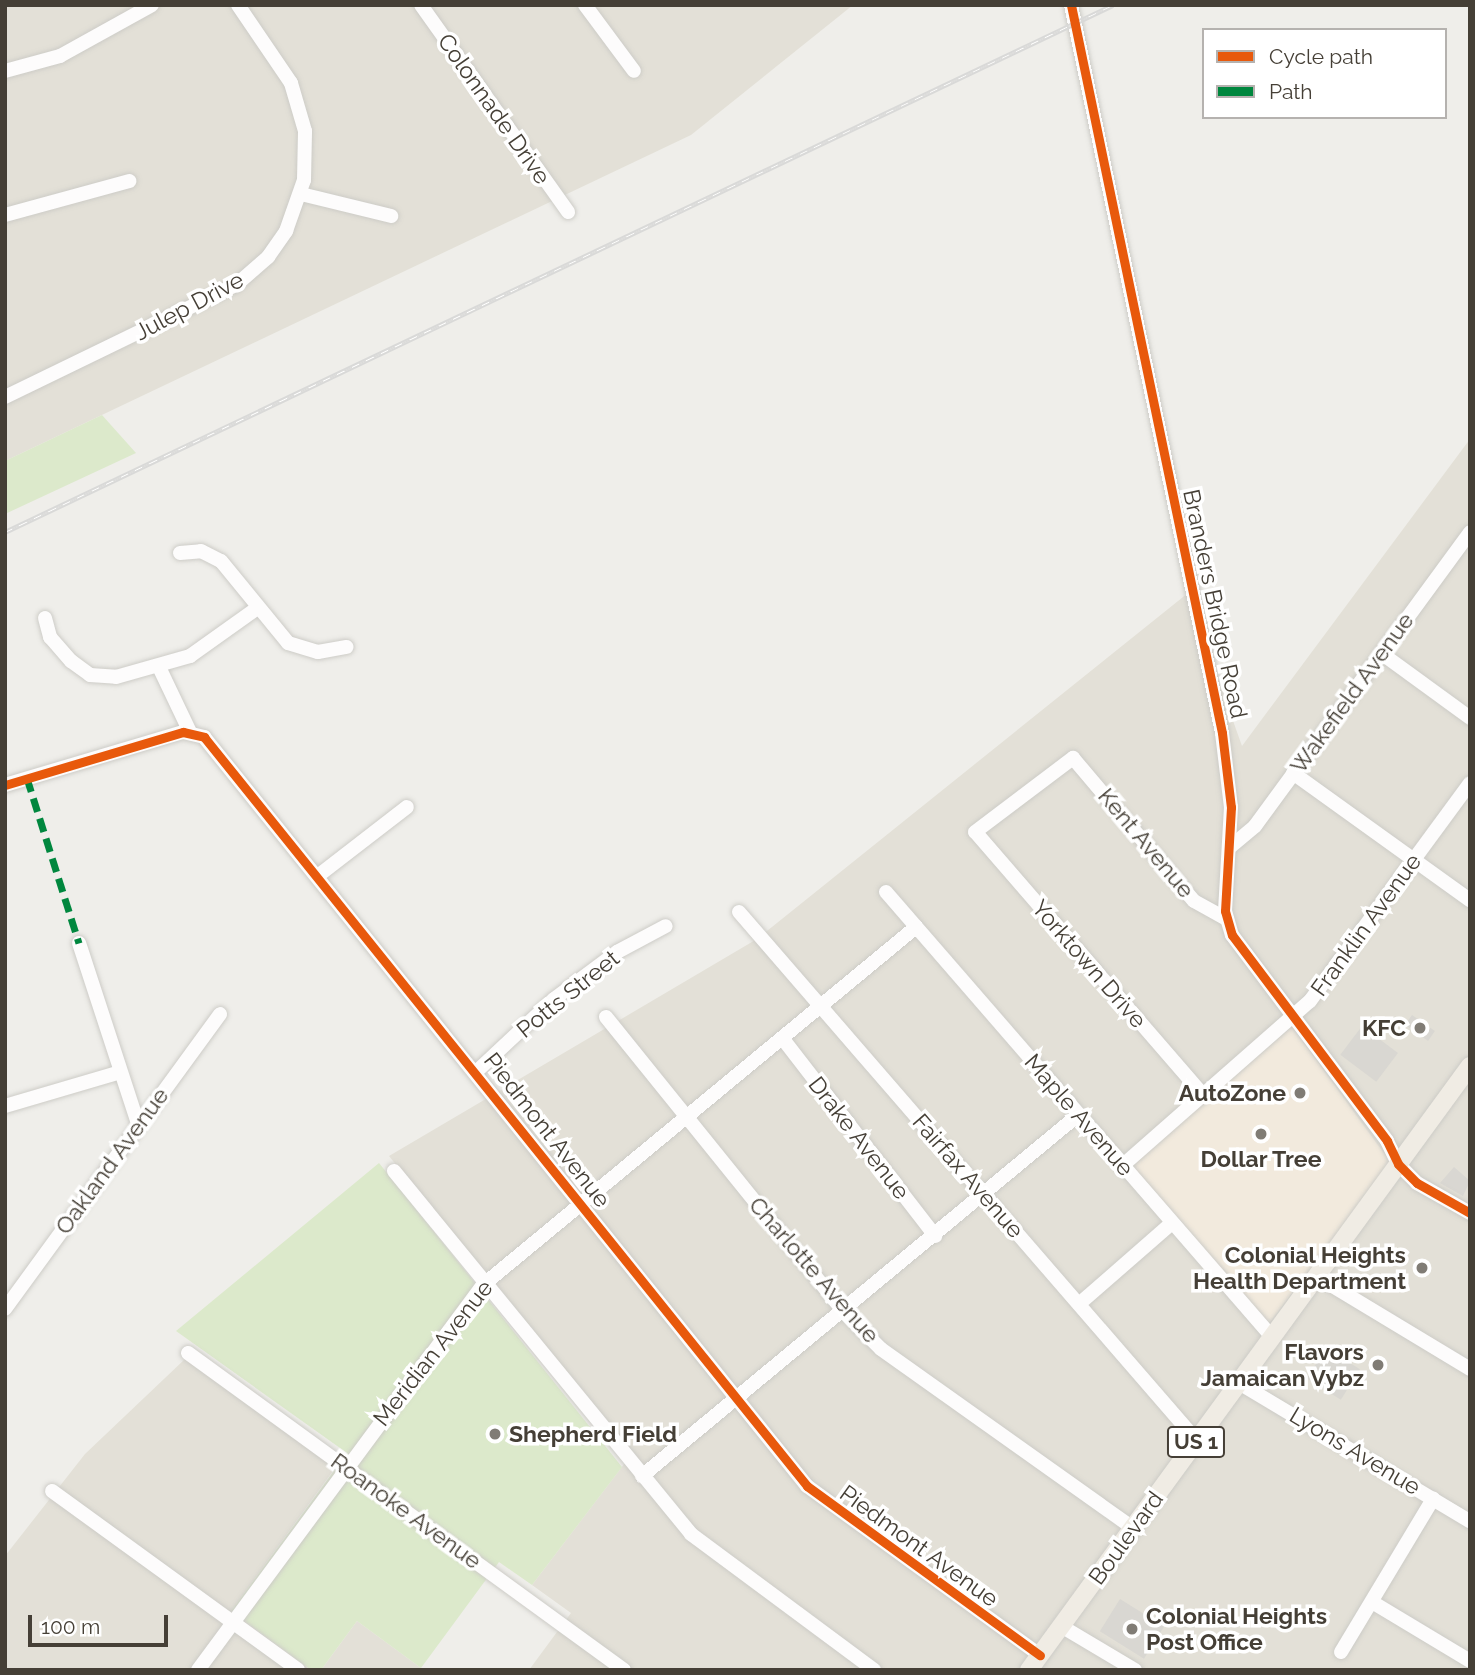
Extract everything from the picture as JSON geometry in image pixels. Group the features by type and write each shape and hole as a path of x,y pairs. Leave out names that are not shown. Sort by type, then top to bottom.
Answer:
{"main road":[{"name":"Boulevard","path":"1035,1662 1470,1066"}],"street":[{"path":"5,71 60,56 152,5"},
{"name":"Julep Drive","path":"5,397 236,285 279,243 301,194 306,147 291,83 239,5"},
{"name":"Colonnade Drive","path":"421,5 568,212"},
{"path":"585,5 634,71"},
{"name":"Branders Bridge Road","path":"1071,5 1227,765 1227,919 1247,961 1387,1141 1398,1164 1417,1183 1470,1213"},
{"path":"5,215 129,181"},
{"path":"301,194 391,216"},
{"name":"Wakefield Avenue","path":"1229,848 1248,834 1469,534"},
{"path":"180,553 201,551 221,561 256,608 299,648 318,652 347,647"},
{"path":"45,618 50,638 90,674 116,677 159,667 199,652 256,608"},
{"path":"1381,653 1470,718"},
{"path":"5,785 190,732 159,667"},
{"name":"Piedmont Avenue","path":"190,732 210,742 477,1071 736,1399 820,1498 1035,1662"},
{"name":"Yorktown Drive","path":"1073,758 975,832 1204,1096"},
{"name":"Kent Avenue","path":"1073,758 1194,901 1227,919"},
{"path":"1293,773 1470,900"},
{"name":"Franklin Avenue","path":"1122,1166 1293,1019 1470,783"},
{"path":"319,875 407,807"},
{"name":"Maple Avenue","path":"886,892 1272,1337"},
{"name":"Fairfax Avenue","path":"739,912 1197,1441"},
{"name":"Potts Street","path":"477,1071 554,999 617,952 666,926"},
{"name":"Meridian Avenue","path":"198,1670 483,1284 783,1039 916,926"},
{"path":"79,943 117,1073 138,1124"},
{"name":"Oakland Avenue","path":"5,1309 220,1014"},
{"name":"Charlotte Avenue","path":"606,1017 844,1312 881,1349 1133,1528"},
{"name":"Drake Avenue","path":"783,1039 935,1237"},
{"path":"5,1106 117,1073"},
{"path":"642,1476 935,1237 1078,1115"},
{"path":"394,1171 483,1284 701,1543 874,1670"},
{"path":"1079,1304 1172,1223"},
{"path":"1316,1276 1470,1369"},
{"name":"Roanoke Avenue","path":"188,1353 624,1670"},
{"name":"Lyons Avenue","path":"1239,1383 1470,1521"},
{"path":"52,1491 298,1670"},
{"path":"1341,1652 1433,1499"},
{"path":"1372,1602 1470,1661"},
{"path":"1062,1626 1135,1670"}],"shaded area":[{"path":"5,5 853,5 691,135 5,461"},
{"path":"1470,439 1470,1670 529,1670 571,1613 532,1585 631,1455 389,1156 757,939 1193,589 1200,628 1242,746"},
{"path":"1292,1027 1391,1163 1267,1326 1131,1165"},
{"path":"185,1359 335,1468 231,1611 311,1670 5,1670 5,1556 85,1454"},
{"path":"357,1621 421,1668 421,1670 321,1670"}],"green space":[{"path":"102,415 136,453 5,514 5,461"},
{"path":"379,1163 622,1467 532,1585 499,1562 421,1668 357,1621 321,1670 311,1670 231,1611 347,1453 176,1331"}],"building":[{"name":"KFC","path":"1412,1015 1435,1031 1428,1041 1405,1025"},
{"path":"1362,1026 1398,1053 1376,1082 1340,1055"},
{"path":"1454,1167 1470,1181 1463,1196 1440,1183"},
{"path":"1326,1348 1360,1369 1341,1400 1307,1379"},
{"name":"Colonial Heights Post Office","path":"1120,1599 1164,1627 1144,1659 1100,1631"}],"railway":[{"path":"5,532 1113,5"}],"marked path":[{"path":"27,778 79,943"}],"cycle path":[{"path":"1071,5 1222,733 1231,807 1225,911 1232,935 1387,1141 1398,1164 1417,1183 1470,1213"},
{"path":"5,785 183,732 204,737 807,1486 1040,1655"}],"place":[{"name":"KFC","path":"1420,1028"},
{"name":"AutoZone","path":"1300,1093"},
{"name":"Dollar Tree","path":"1261,1134"},
{"name":"Colonial Heights Health Department","path":"1422,1268"},
{"name":"Flavors Jamaican Vybz","path":"1378,1365"},
{"name":"Shepherd Field","path":"495,1434"},
{"name":"Colonial Heights Post Office","path":"1132,1629"}]}
